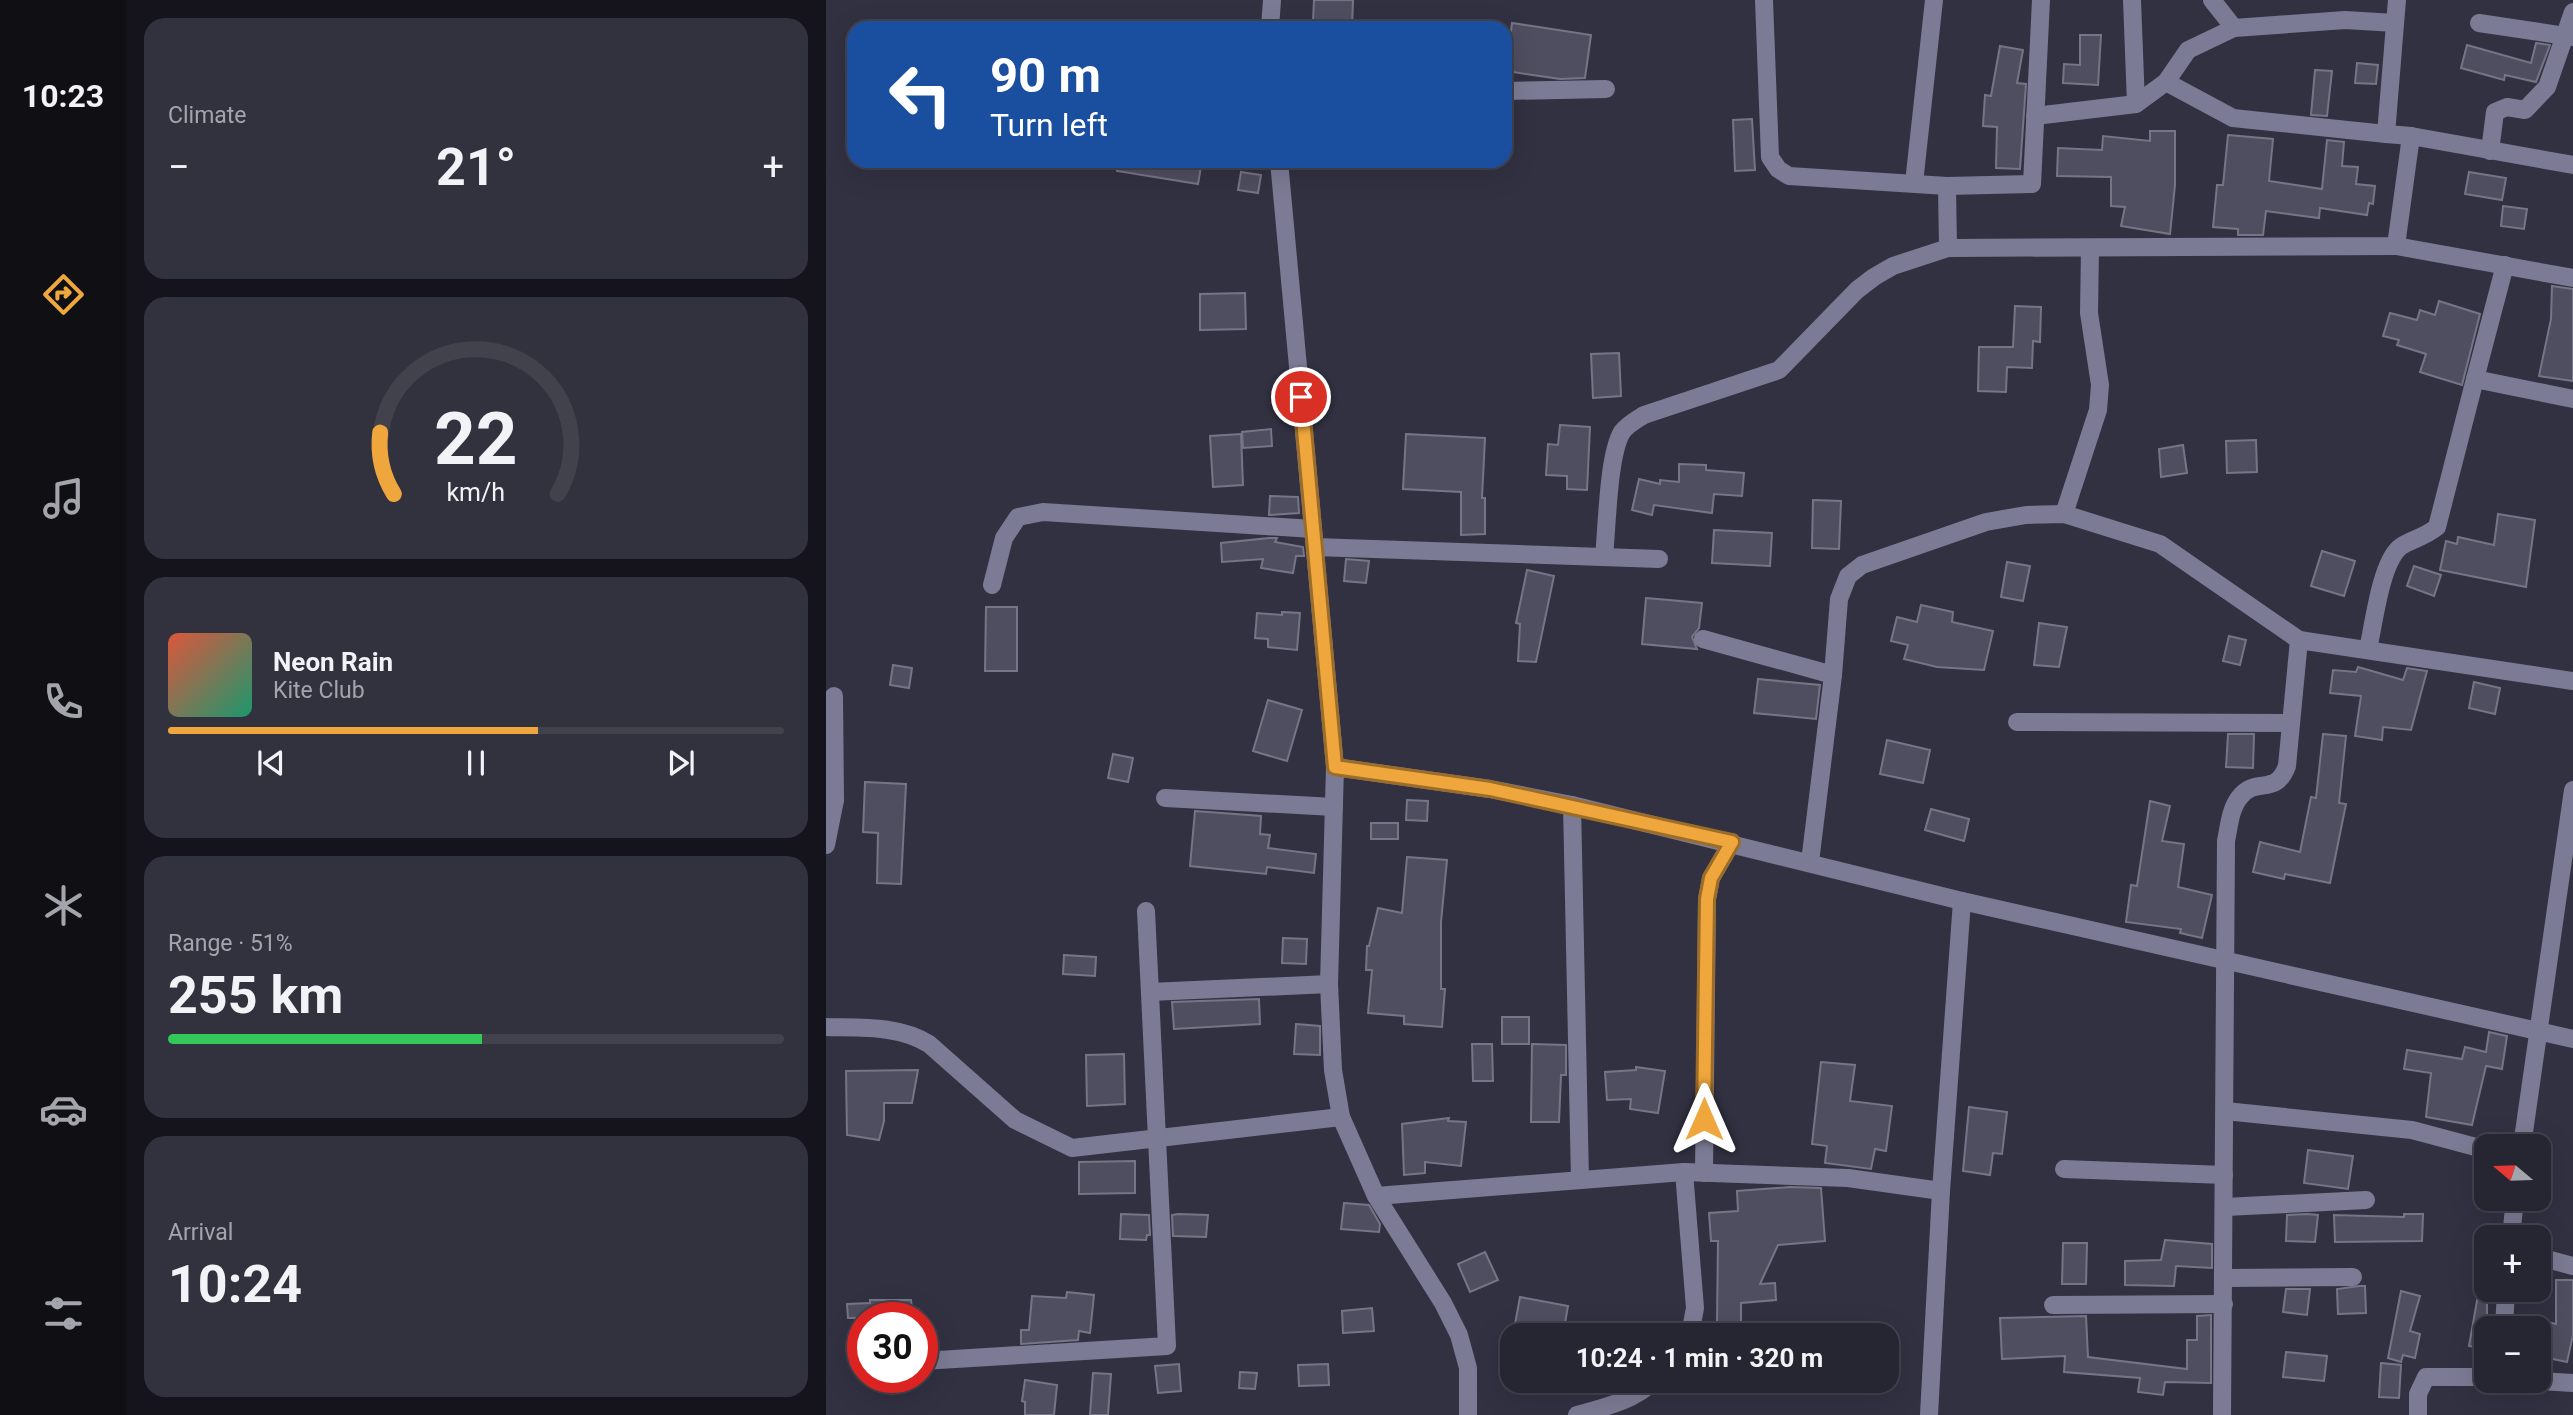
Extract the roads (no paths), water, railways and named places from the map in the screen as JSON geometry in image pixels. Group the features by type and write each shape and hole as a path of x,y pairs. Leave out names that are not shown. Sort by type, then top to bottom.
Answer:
{"street":[{"path":"1270,21 1272,0"},
{"path":"1764,0 1770,157 1778,170 1789,176 1947,186 2032,184 2041,0"},
{"path":"1914,183 1934,0"},
{"path":"2132,0 2136,104"},
{"path":"2212,0 2234,28"},
{"path":"2386,134 2397,0"},
{"path":"2490,151 2496,113 2507,107 2525,110 2547,87 2569,36 2573,12"},
{"path":"2035,116 2136,104 2166,82 2188,50 2234,28 2345,20 2395,23"},
{"path":"2479,23 2569,36"},
{"path":"2166,82 2233,118 2410,136 2573,165"},
{"path":"1512,91 1606,89"},
{"path":"2396,246 2410,136"},
{"path":"1280,168 1335,767 1329,984 1333,1070 1341,1117 1376,1196 1443,1303 1459,1335 1468,1368 1468,1415"},
{"path":"1947,186 1948,248"},
{"path":"1604,557 1615,450 1622,432 1630,423 1644,415 1779,370 1857,290 1874,277 1893,266 1948,248 2396,246 2573,278"},
{"path":"2063,514 2098,410 2100,385 2089,313 2090,248"},
{"path":"2368,649 2389,562 2400,546 2425,538 2437,527 2505,265"},
{"path":"2475,379 2573,399"},
{"path":"992,585 1004,538 1011,527 1018,517 1043,512 1313,529"},
{"path":"1810,862 1833,675 1839,599 1848,576 1862,565 1986,522 2026,515 2063,514 2160,544 2299,640 2573,681"},
{"path":"1314,548 1659,559"},
{"path":"1703,639 1833,675"},
{"path":"2222,1415 2226,841 2232,810 2240,796 2254,786 2273,786 2282,780 2287,766 2299,640"},
{"path":"826,845 831,800 834,696"},
{"path":"2017,722 2291,723"},
{"path":"1335,767 1490,789 1572,805 1732,842 1962,901 2573,1039"},
{"path":"2524,1134 2573,790"},
{"path":"1165,799 1334,807"},
{"path":"1572,805 1580,1180"},
{"path":"1704,1173 1707,899 1711,878 1732,842"},
{"path":"1930,1415 1941,1191 1962,901"},
{"path":"938,1360 1167,1346 1146,911"},
{"path":"1150,992 1329,984"},
{"path":"826,1027 892,1030 913,1034 929,1044 1015,1120 1072,1148 1341,1117"},
{"path":"2225,1111 2412,1130 2474,1147"},
{"path":"2064,1169 2224,1175"},
{"path":"1684,1172 1695,1308 1692,1323"},
{"path":"1376,1196 1684,1172 1848,1178 1941,1191"},
{"path":"2225,1207 2366,1200"},
{"path":"2551,1260 2573,1266"},
{"path":"2225,1278 2353,1277"},
{"path":"2053,1305 2224,1304"},
{"path":"2418,1415 2418,1394 2426,1377 2474,1377"},
{"path":"2551,1382 2573,1383"},
{"path":"1577,1415 1618,1404 1639,1393"}]}
